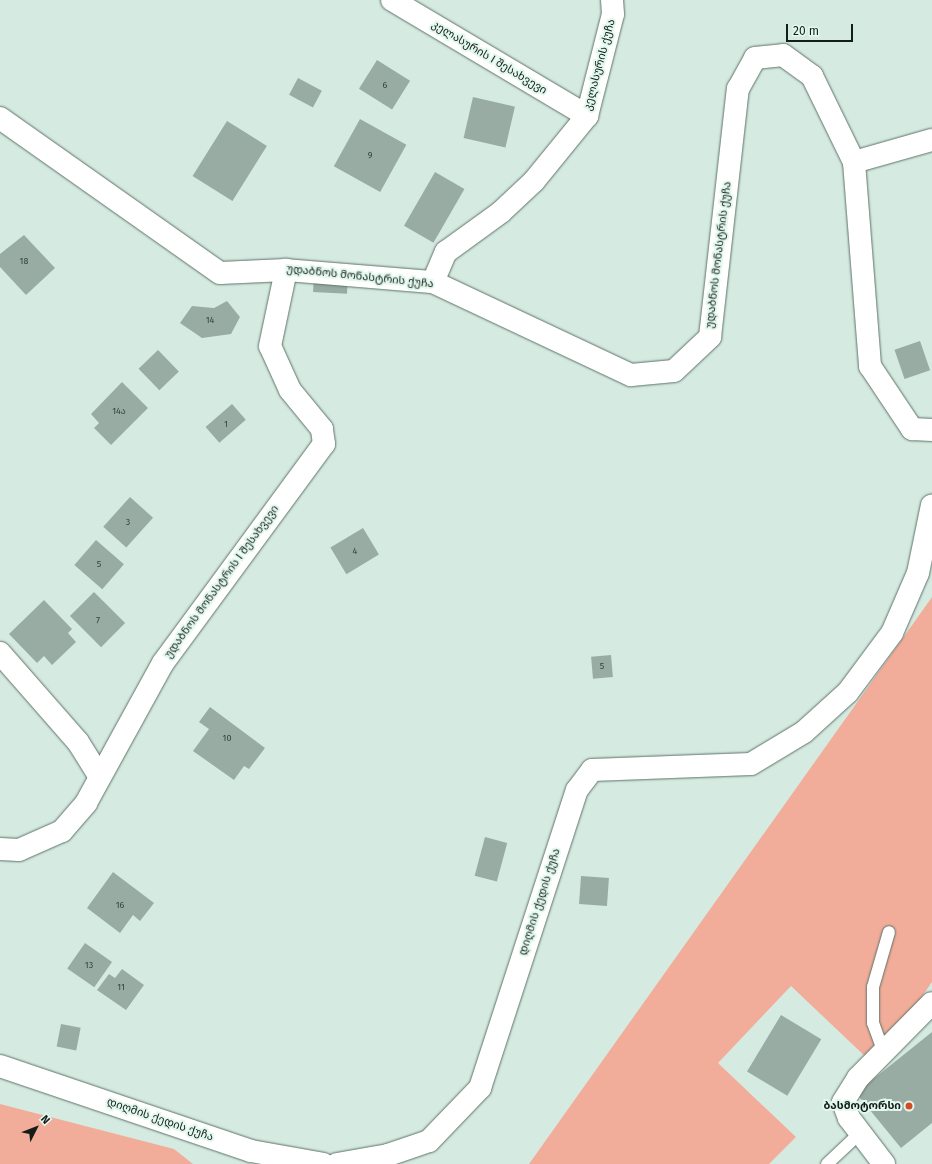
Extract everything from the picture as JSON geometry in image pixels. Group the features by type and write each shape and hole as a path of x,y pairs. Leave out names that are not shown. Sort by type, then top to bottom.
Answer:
{"street":[{"name":"კელასურის I შესახვევი","path":"392,0 587,116"},
{"name":"კელასურის ქუჩა","path":"433,282 446,252 501,212 534,181 587,116 614,14 612,0"},
{"name":"უდაბნოს მონასტრის ქუჩა","path":"0,118 220,273 286,270 433,282 631,375 674,372 710,337 738,89 755,58 783,55 812,76 854,162 870,366 912,429 932,430"},
{"path":"854,162 932,140"},
{"name":"უდაბნოს მონასტრის I შესახვევი","path":"0,849 19,850 62,831 86,803 99,776 163,663 324,444 322,429 290,390 270,346 286,270"},
{"name":"დიღმის ქედის ქუჩა","path":"337,1164 388,1155 429,1141 480,1088 577,790 592,770 751,764 804,732 848,692 892,633 918,573 932,505"},
{"path":"0,653 78,742 99,776"},
{"path":"884,1164 860,1133 843,1102 858,1078 932,1003"},
{"name":"დიღმის ქედის ქუჩა","path":"0,1066 251,1151 323,1164"}],"lane":[{"path":"884,1053 873,1023 873,987 889,932"},
{"path":"827,1164 860,1133"}],"shaded area":[{"path":"932,597 932,982 903,1024 869,1060 791,986 718,1063 796,1137 769,1164 529,1164"},
{"path":"0,1104 174,1149 193,1164 0,1164"}],"building":[{"path":"377,60 410,81 392,110 359,89"},
{"path":"298,78 322,91 313,107 289,95"},
{"path":"473,97 515,107 505,148 464,138"},
{"path":"360,119 406,145 380,192 334,166"},
{"path":"227,121 267,146 232,201 193,176"},
{"path":"435,172 464,189 433,243 404,226"},
{"path":"24,235 55,268 26,295 0,267 0,254"},
{"path":"314,274 348,276 347,294 313,292"},
{"path":"227,301 240,317 231,334 202,338 180,323 192,306 214,308"},
{"path":"920,341 930,370 905,379 894,350"},
{"path":"158,350 179,372 159,390 139,369"},
{"path":"122,382 148,408 111,445 94,428 99,423 91,414"},
{"path":"232,404 246,420 219,443 206,427"},
{"path":"130,497 153,518 126,547 103,527"},
{"path":"363,528 379,555 346,574 330,548"},
{"path":"96,540 124,564 102,589 74,565"},
{"path":"94,592 125,623 101,647 70,616"},
{"path":"44,600 72,629 68,633 76,642 52,665 44,656 37,663 9,634"},
{"path":"611,655 613,677 593,679 591,657"},
{"path":"210,707 265,748 249,769 244,766 234,780 193,751 209,729 199,722"},
{"path":"485,837 507,843 497,882 475,876"},
{"path":"113,872 154,903 140,921 133,915 120,933 87,908"},
{"path":"581,876 609,878 607,906 579,904"},
{"path":"85,943 112,962 94,987 67,968"},
{"path":"122,969 144,985 126,1010 97,990 109,974 115,978"},
{"path":"781,1015 821,1039 787,1096 747,1072"},
{"path":"61,1024 81,1028 76,1050 57,1047"},
{"path":"932,1032 932,1123 901,1148 856,1093"}],"place":[{"name":"ბასმოტორსი","path":"909,1106"}]}
